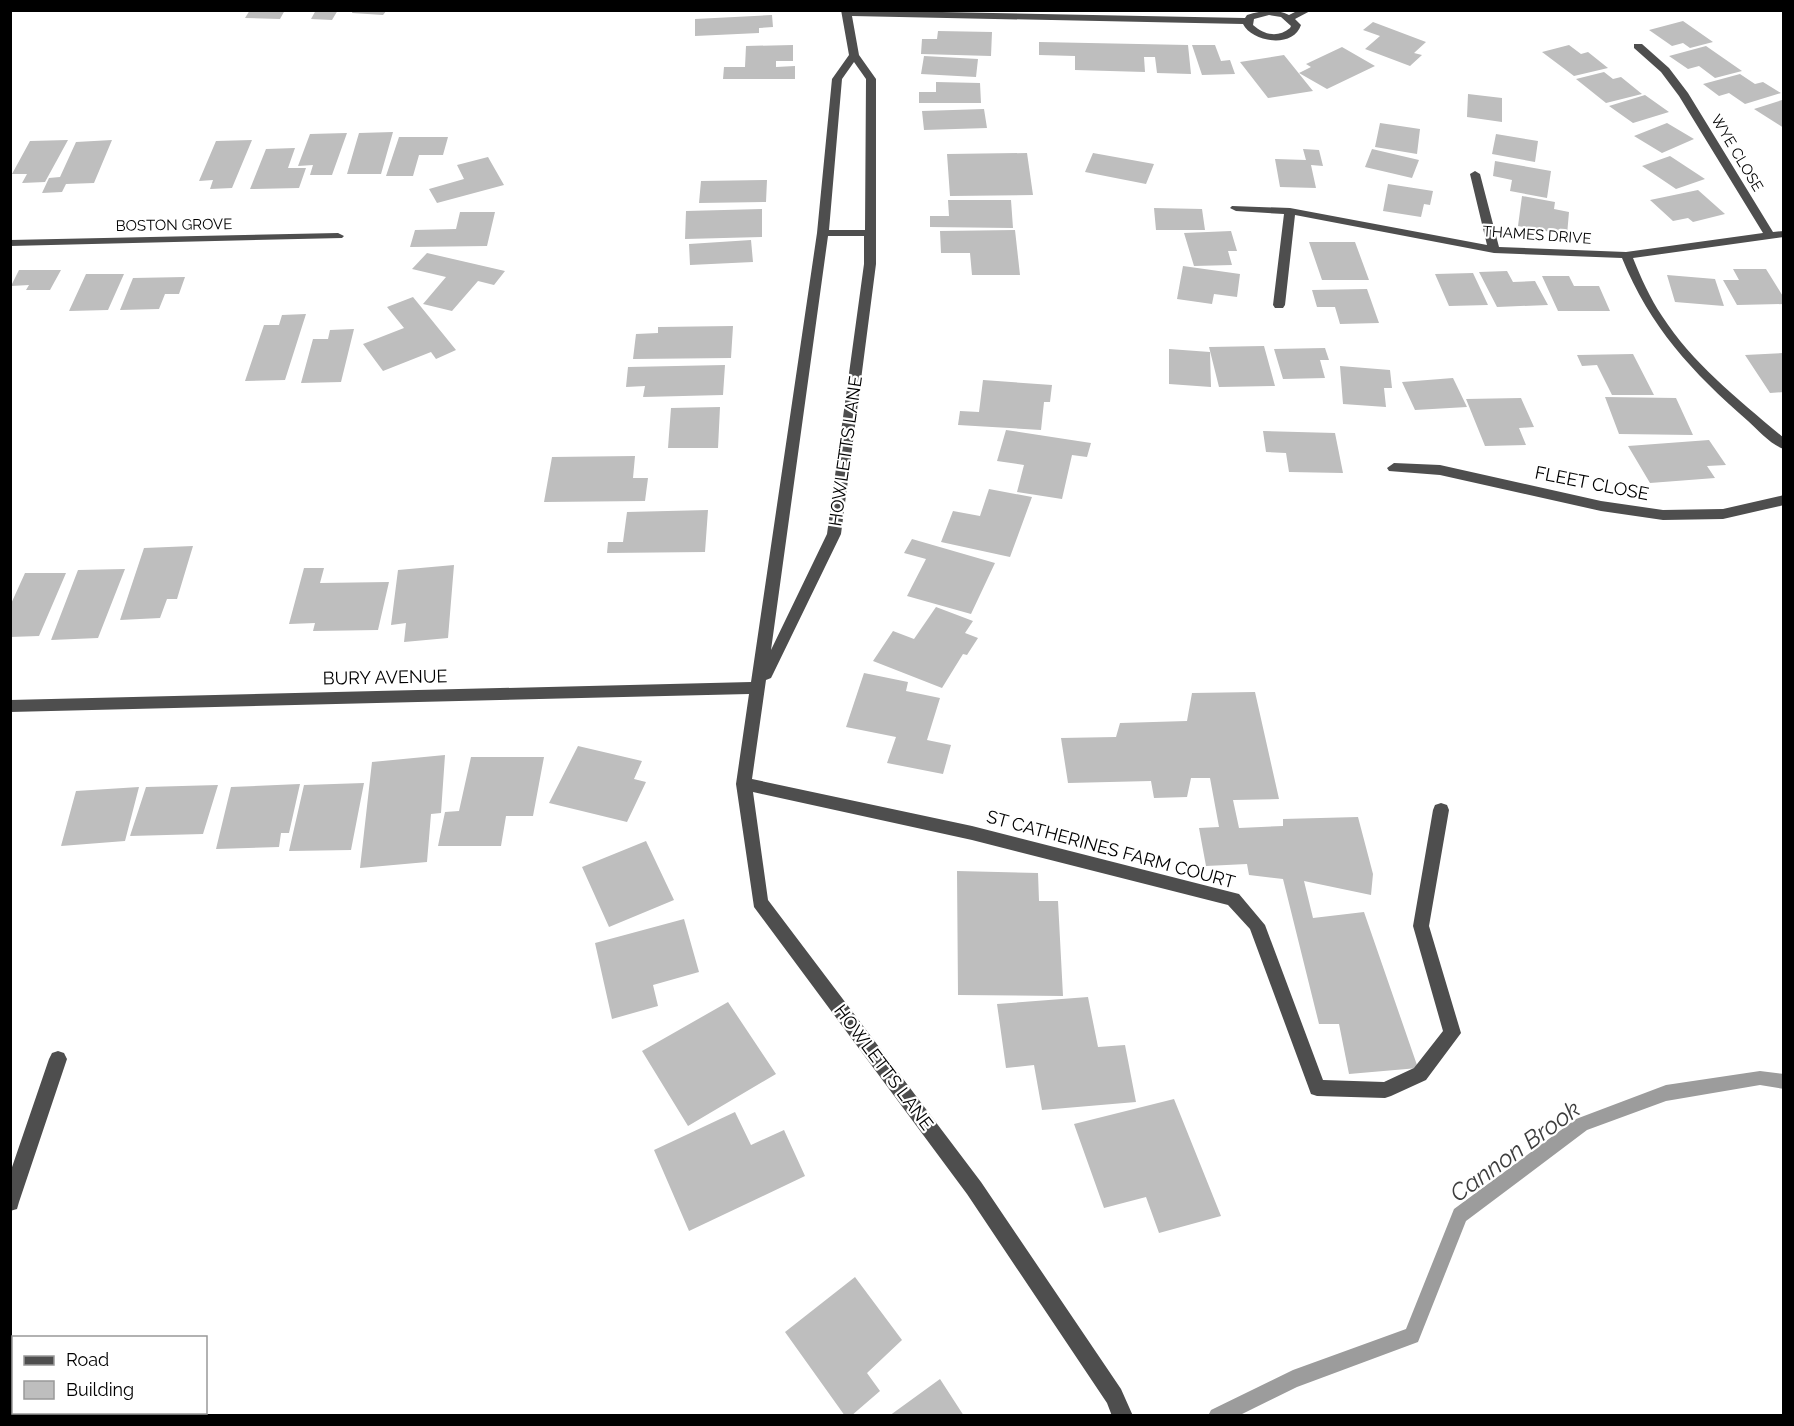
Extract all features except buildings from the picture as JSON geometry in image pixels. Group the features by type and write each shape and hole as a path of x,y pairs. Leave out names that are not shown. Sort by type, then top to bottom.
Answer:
{"street":[{"path":"1290,18 1308,10"},
{"path":"846,12 1248,21 1255,14 1269,12 1290,18 1296,25 1296,29 1286,36 1279,37 1256,33 1248,25 1248,21"},
{"name":"HOWLETTS LANE","path":"759,688 834,534 870,264 871,79 854,55 846,12"},
{"name":"WYE CLOSE","path":"1638,46 1665,70 1696,115 1770,236"},
{"name":"HOWLETTS LANE","path":"854,55 837,78 823,232 744,784 760,902 974,1188 1114,1396 1123,1414"},
{"path":"1475,174 1494,250"},
{"name":"THAMES DRIVE","path":"1236,208 1290,211 1494,250 1626,255 1784,234"},
{"path":"1279,305 1290,211"},
{"path":"823,232 871,233"},
{"name":"BOSTON GROVE","path":"10,243 338,236"},
{"path":"1626,255 1642,292 1662,324 1692,361 1784,445"},
{"name":"FLEET CLOSE","path":"1394,468 1440,470 1601,506 1663,515 1723,514 1784,500"},
{"name":"BURY AVENUE","path":"10,706 759,688"},
{"name":"ST CATHERINES FARM COURT","path":"744,784 972,832 1233,899 1257,925 1317,1088 1385,1090 1420,1074 1452,1033 1421,926 1441,810"},
{"path":"10,1202 58,1059"}],"waterway":[{"name":"Cannon Brook","path":"1217,1416 1293,1379 1412,1336 1460,1215 1582,1124 1666,1093 1760,1078 1784,1082"}]}
